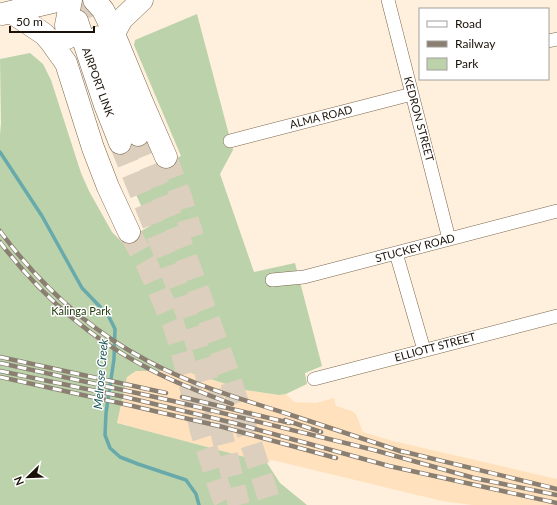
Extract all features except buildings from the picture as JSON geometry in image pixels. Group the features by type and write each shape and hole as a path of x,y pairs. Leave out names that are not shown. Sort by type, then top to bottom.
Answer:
{"highway":[{"path":"6,14 62,0"},
{"path":"66,63 70,52 66,26 71,0"},
{"path":"114,32 122,19 142,0"},
{"path":"87,13 103,10 114,32 166,157"},
{"name":"AIRPORT LINK","path":"87,13 123,100 129,139"},
{"path":"6,14 48,38 66,63 93,148 108,187 129,232"}],"street":[{"name":"KEDRON STREET","path":"388,0 414,75 412,94 449,238"},
{"name":"ALMA ROAD","path":"230,141 412,94"},
{"name":"STUCKEY ROAD","path":"272,280 304,277 557,211"},
{"path":"396,252 424,350"},
{"name":"ELLIOTT STREET","path":"314,379 557,316"}],"shaded area":[{"path":"136,371 185,371 245,390 279,395 286,394 294,402 316,403 334,398 336,406 352,411 356,414 363,432 393,441 557,479 557,505 472,505 442,501 272,460 267,463 117,423 127,377"}],"green space":[{"name":"Kalinga Park","path":"197,14 233,150 220,174 254,272 295,263 322,366 305,373 307,384 286,394 279,395 245,390 185,371 136,371 127,377 117,423 267,463 280,483 307,505 0,505 0,59 30,53 43,64 51,80 81,173 89,191 112,232 122,242 150,226 131,183 181,156 134,45 135,40"}],"waterway":[{"name":"Melrose Creek","path":"0,152 42,216 82,288 108,315 115,329 114,359 106,413 105,435 110,448 120,457 186,480 196,494 199,505"}],"tunnel":[{"path":"86,0 92,17"},
{"path":"138,135 176,229 229,375 271,505"},
{"path":"120,143 163,250 201,358 212,395 239,505"},
{"path":"166,157 181,197 193,237"},
{"path":"129,232 146,262 174,326 201,431 222,496 227,505"}],"railway":[{"path":"0,231 31,269 66,304 104,334 146,360 163,369 214,390 403,452"},
{"path":"0,242 30,278 47,295 82,326 102,340 121,353 164,376 232,404"},
{"path":"0,357 166,393"},
{"path":"0,363 173,401 374,450 474,478 557,495"},
{"path":"0,371 125,397 234,423 389,466 557,503"},
{"path":"0,377 219,426 336,458"},
{"path":"182,397 290,423"},
{"path":"285,420 321,432"},
{"path":"401,451 557,489"}]}
